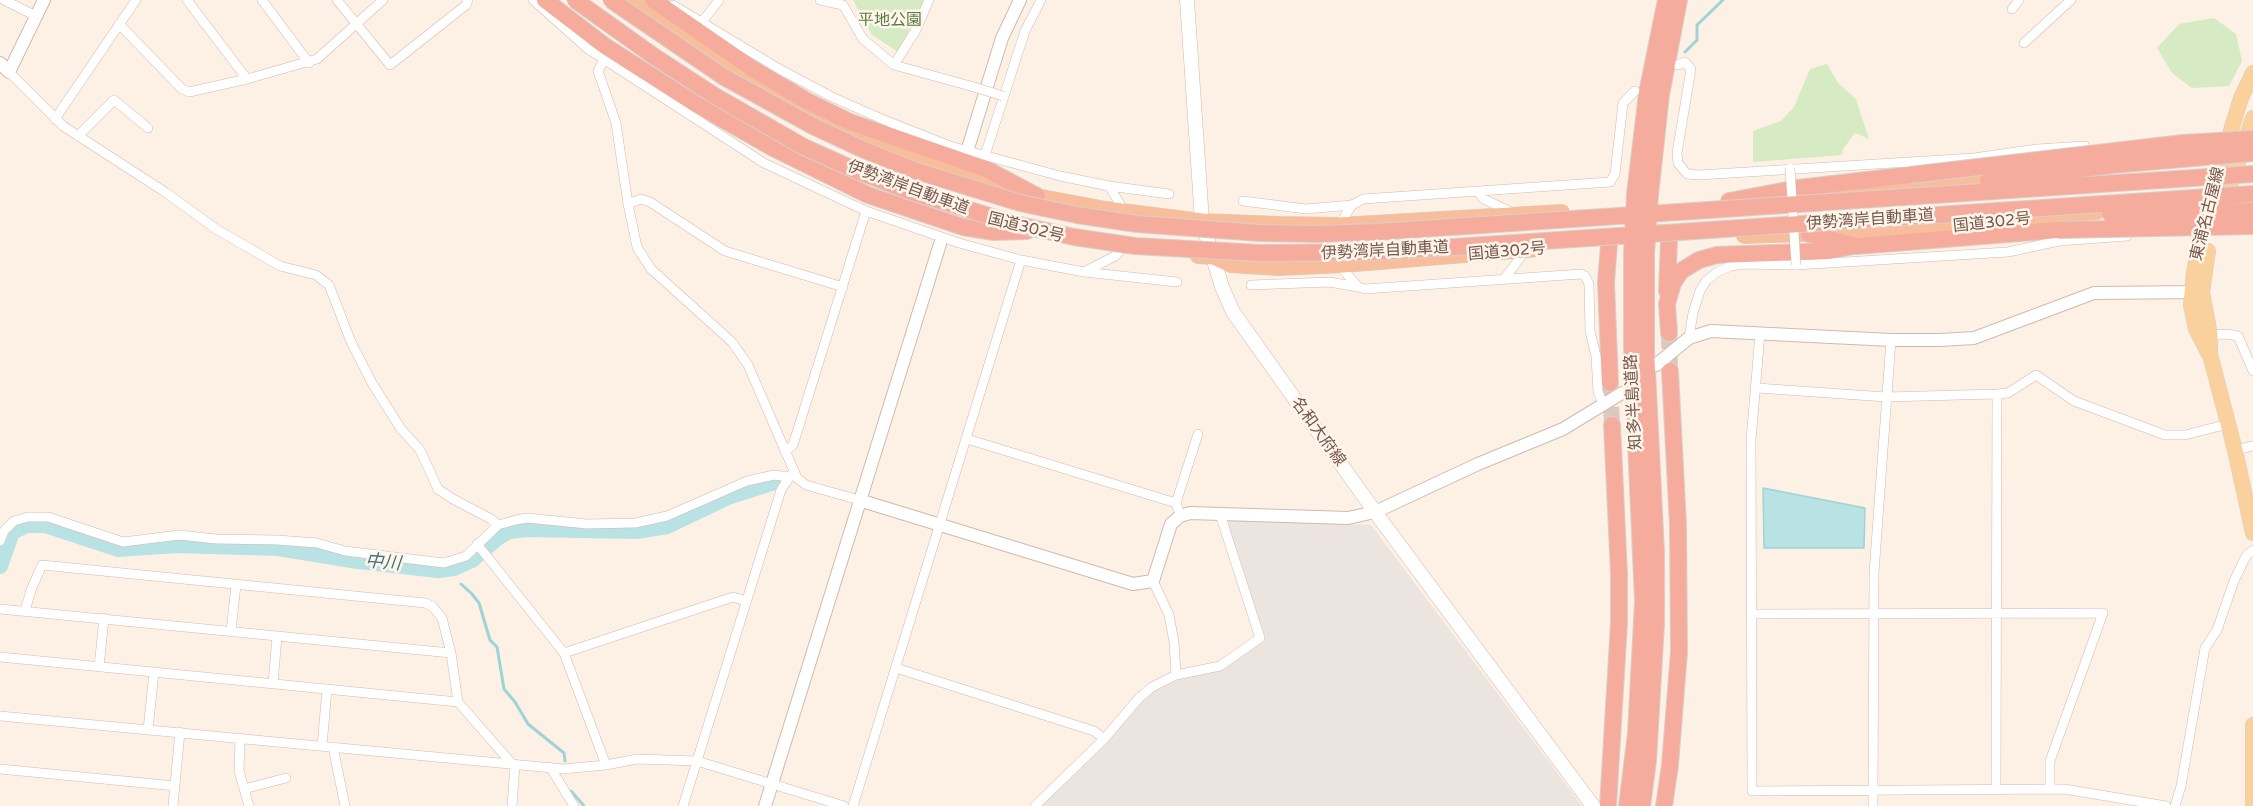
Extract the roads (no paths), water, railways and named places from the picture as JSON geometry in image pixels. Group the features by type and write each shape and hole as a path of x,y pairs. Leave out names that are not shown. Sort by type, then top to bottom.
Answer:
{"highway":[{"path":"545,0 605,46 696,104 773,148 867,195 963,227 994,232 1027,231"},
{"name":"国道302号","path":"570,0 711,96 800,148 896,188 1027,231 1124,248 1213,257 1231,265 1279,268 1339,265 1609,244 1761,235 1922,230 2090,213 2253,206"},
{"name":"伊勢湾岸自動車道","path":"575,0 715,96 804,147 909,191 1015,224 1074,237 1135,246 1192,251 1323,254 1438,249 2253,194"},
{"name":"伊勢湾岸自動車道","path":"611,0 724,77 772,105 852,145 916,171 968,188 1077,215 1137,224 1195,230 1318,234 1434,229 2253,174"},
{"name":"国道302号","path":"629,0 780,96 845,131 909,157 1037,196 1125,212 1202,221 1339,225 1612,210 2248,158"},
{"path":"653,0 753,69 807,101 850,122 986,169 1037,196"},
{"name":"知多半島道路","path":"1627,806 1636,733 1643,601 1632,351 1643,195 1647,93 1666,0"},
{"name":"知多半島道路","path":"1643,195 1679,0"},
{"path":"1729,201 1798,188 2251,135"},
{"path":"1814,203 2112,165 2248,158"},
{"path":"1669,333 1667,304 1670,206"},
{"path":"1612,210 1606,282 1616,388"},
{"path":"1911,217 2253,211"},
{"path":"1667,304 1673,283 1681,271 1699,260 1717,255 1828,251 1857,246 2058,230 2253,226"},
{"path":"1809,234 1857,246"},
{"name":"知多半島道路","path":"1639,254 1656,552 1656,624 1648,761 1642,806"},
{"path":"1663,368 1678,525 1679,652 1672,743 1664,806"},
{"path":"1603,805 1619,623 1612,424"}],"main road":[{"name":"名和大府線","path":"1187,0 1202,221 1222,287 1233,312 1375,512 1603,805"},
{"name":"東浦名古屋線","path":"2211,358 2196,329 2191,305 2197,292 2209,243 2220,162 2241,98 2253,73"},
{"name":"東浦名古屋線","path":"2253,118 2248,158 2202,231 2197,292 2210,335 2211,358 2235,450 2253,533"},
{"path":"2253,725 2253,806"}],"street":[{"path":"4,0 36,16"},
{"path":"44,0 5,68 55,119 235,241 280,266 316,275 323,279 332,290 351,342 372,383 401,429 420,450 438,489 498,525"},
{"path":"55,119 136,0"},
{"path":"187,0 247,79"},
{"path":"262,0 309,63"},
{"path":"337,0 390,65 469,0"},
{"path":"119,24 185,91 247,79 309,63 317,59 383,0"},
{"path":"533,0 573,37 604,60 764,163 866,211 959,243 1021,260 1084,272 1177,282"},
{"path":"666,0 781,70 832,97 930,138 985,155 1109,186 1169,194"},
{"path":"702,22 718,0"},
{"path":"820,0 843,5 863,39 894,65 1003,96"},
{"path":"894,65 916,30 929,0"},
{"path":"969,145 1002,38 1020,0"},
{"path":"985,155 1025,31 1041,0"},
{"path":"2012,9 2019,0"},
{"path":"2024,44 2072,0"},
{"path":"604,60 598,71 616,123 628,204 638,247 651,269 732,342 747,365 785,452 791,476 781,490 683,806"},
{"path":"1678,64 1685,62 1691,69 1677,153 1678,163 1687,174 1974,158 2037,149 2085,146"},
{"path":"1243,201 1306,209 1352,205 1363,199 1610,182 1615,174 1623,102 1635,91"},
{"path":"78,136 114,99 148,128"},
{"path":"1790,168 1796,265"},
{"path":"1109,186 1125,212"},
{"path":"1478,192 1484,199 1515,214"},
{"path":"628,204 641,199 650,202 725,251 843,287"},
{"path":"1339,225 1352,205"},
{"path":"785,452 793,445 866,211"},
{"path":"1689,338 1693,313 1706,281 1718,272 1743,264 1796,265 2008,252 2059,241 2202,231"},
{"path":"765,806 939,244"},
{"path":"1084,272 1115,256 1124,248"},
{"path":"1504,279 1526,250"},
{"path":"853,806 1021,260"},
{"path":"1339,265 1358,287"},
{"path":"1251,285 1329,282 1365,289 1581,274 1586,276 1591,292 1590,331 1596,356 1598,392 1604,405"},
{"path":"1663,368 1689,338 1711,331 1891,340 1974,338 2094,293 2197,292"},
{"path":"2210,335 2220,333 2238,336 2253,371"},
{"path":"1760,334 1751,440 1752,791 2050,789 2166,806"},
{"path":"1873,806 1874,573 1891,340"},
{"path":"1757,388 1886,397 1997,394 2008,393 2036,375 2074,401 2165,435 2185,435 2228,424"},
{"path":"967,439 1190,513 1348,518 1375,512 1478,464 1563,429 1604,405 1616,388"},
{"path":"1996,790 1997,394"},
{"path":"1176,675 1174,642 1169,615 1153,581 1178,509 1198,434"},
{"path":"2235,450 2253,446"},
{"path":"0,541 4,531 14,521 48,517 123,542 179,535 216,539 277,540 317,543 345,551 444,562 466,556 498,525 527,518 587,524 645,522 678,512 747,481 774,475 791,476 806,485 1133,584 1153,581"},
{"path":"1035,806 1104,739 1139,698 1152,687 1176,675 1220,666 1260,638 1220,514"},
{"path":"477,544 564,652 606,765"},
{"path":"2175,806 2181,786 2205,648 2217,630 2234,581 2246,556 2253,550"},
{"path":"25,611 42,565 425,603 432,606 442,618 451,653 458,702 514,765 512,806"},
{"path":"231,631 236,585"},
{"path":"564,652 733,597 746,601"},
{"path":"0,609 451,653"},
{"path":"1753,614 1996,612 2103,614 2049,761 2050,789"},
{"path":"99,667 104,618"},
{"path":"273,683 277,637"},
{"path":"0,657 458,702"},
{"path":"896,668 1094,731 1104,739"},
{"path":"148,730 153,672"},
{"path":"322,746 327,688"},
{"path":"0,716 563,769 637,759 698,761 844,806"},
{"path":"173,806 180,732"},
{"path":"240,738 239,771 249,806"},
{"path":"333,747 345,806"},
{"path":"550,767 574,806"},
{"path":"0,769 175,786"},
{"path":"244,789 286,778"}],"water":[{"path":"1763,488 1865,508 1864,548 1764,548"}],"waterway":[{"path":"1685,52 1697,40 1697,25 1723,0"},
{"name":"中川","path":"0,566 12,532 26,525 45,525 118,549 177,545 278,548 358,561 438,570 454,568 472,560 509,531 527,529 636,531 667,526 728,497 775,482"},
{"path":"461,584 479,603 490,640 497,647 504,689 528,724 564,753 565,761"},
{"path":"571,791 584,806"}],"tunnel":[{"path":"1669,333 1670,371"},
{"path":"1610,383 1612,425"}],"park label":[{"name":"平地公園","path":"890,21"}]}
